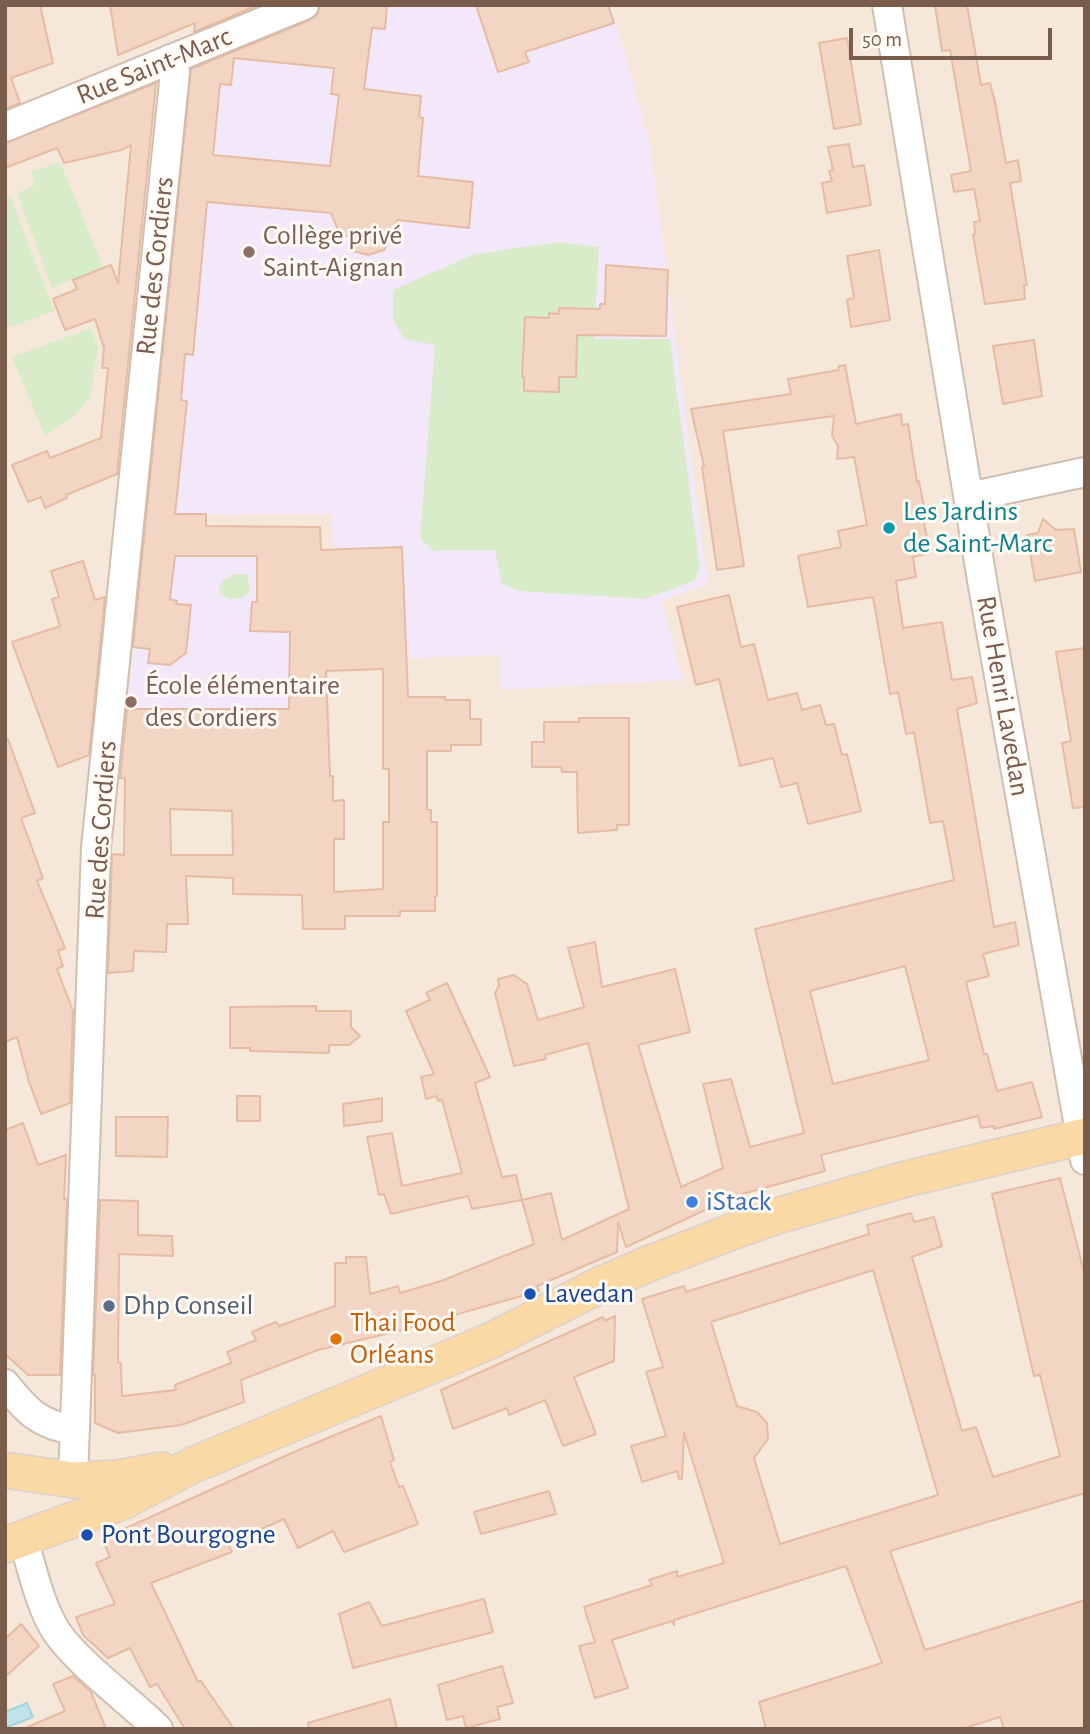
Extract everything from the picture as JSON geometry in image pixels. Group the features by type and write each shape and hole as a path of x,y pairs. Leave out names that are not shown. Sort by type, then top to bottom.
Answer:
{"main road":[{"path":"14,1542 124,1501 193,1465 490,1341 600,1285 747,1227 906,1179 1083,1144"},
{"path":"5,1470 73,1480 117,1478 193,1465"}],"street":[{"name":"Rue Saint-Marc","path":"5,127 304,5"},
{"name":"Rue Henri Lavedan","path":"887,5 969,497 1083,1144"},
{"name":"Rue des Cordiers","path":"73,1480 96,848 175,72 170,59"},
{"path":"969,497 1085,472"},
{"path":"5,1384 27,1410 40,1420 55,1427 75,1430"},
{"path":"14,1542 56,1631 158,1729"}],"shaded area":[{"path":"5,5 1085,5 1085,1729 5,1729"},
{"path":"381,5 611,5 650,144 708,584 662,601 683,680 501,690 499,655 337,661 331,514 160,515 204,72"},
{"path":"146,528 317,531 327,762 122,759"}],"green space":[{"path":"60,162 103,267 52,288 17,193 35,185 31,172"},
{"path":"10,196 54,311 5,329 5,197"},
{"path":"560,242 599,247 594,339 670,339 700,568 694,581 644,599 519,591 502,584 495,550 434,551 420,539 435,345 404,339 393,320 393,290 475,254"},
{"path":"91,328 98,347 90,397 73,417 45,436 12,357"},
{"path":"235,574 247,574 250,591 243,598 228,599 220,593 219,586"}],"water":[{"path":"27,1703 33,1717 5,1728 5,1712"}],"building":[{"path":"5,5 40,5 53,63 11,78 20,103 5,109"},
{"path":"110,5 259,5 194,32 195,23 118,55"},
{"path":"320,5 387,5 385,29 372,28 364,89 421,96 419,117 423,118 418,176 473,182 469,228 397,220 395,232 384,250 368,255 353,251 358,233 341,237 331,213 207,202 193,355 185,354 181,400 187,401 175,514 206,514 206,526 320,527 321,550 402,547 408,697 470,700 470,719 481,719 481,745 451,745 451,751 427,751 427,810 431,810 431,822 437,822 435,911 400,911 400,916 345,916 345,929 303,929 302,895 233,894 233,878 186,876 188,924 167,924 166,952 134,951 133,971 108,973 112,854 124,855 125,778 120,778 127,709 289,709 290,632 250,631 252,602 257,602 257,556 175,556 170,599 177,601 176,604 191,605 186,653 170,665 148,663 150,649 133,647 191,69 317,15","holes":["234,58 334,68 331,94 339,95 330,166 213,155 220,84 231,85","383,669 383,769 389,769 389,822 383,822 383,889 334,892 334,839 344,839 344,800 333,801 326,671","170,809 232,811 233,855 171,855"]},
{"path":"476,5 608,5 614,23 525,52 529,62 498,72"},
{"path":"935,5 967,5 981,85 990,83 1006,163 1018,160 1021,181 1010,183 1027,285 1024,285 1025,299 985,304 973,235 974,222 980,221 974,189 954,192 951,175 971,171 950,50 942,51"},
{"path":"847,38 861,124 834,129 819,43"},
{"path":"156,83 117,474 66,495 67,498 45,508 41,497 28,502 12,465 47,451 50,458 101,438 108,368 102,368 104,348 95,319 65,330 53,299 77,289 73,280 111,265 118,283 131,145 121,150 64,163 57,148 5,168 5,143"},
{"path":"849,144 853,167 864,165 871,205 827,213 822,183 832,181 829,171 833,170 828,147"},
{"path":"879,250 890,320 851,327 847,300 854,298 847,256"},
{"path":"606,265 668,270 666,336 577,335 576,377 559,377 559,392 524,391 522,377 525,317 549,318 549,313 559,314 559,308 600,309 600,304 605,304"},
{"path":"1034,340 1042,396 1003,404 993,346"},
{"path":"845,365 856,424 901,414 902,425 908,424 917,482 919,481 926,517 923,518 930,553 913,557 916,577 896,581 903,628 942,622 952,680 972,677 977,703 957,709 994,927 1015,922 1019,945 983,954 989,976 966,982 984,1054 987,1054 997,1091 1032,1082 1042,1117 994,1129 994,1126 981,1128 978,1116 821,1155 825,1171 735,1196 626,1247 618,1222 617,1252 537,1286 539,1291 398,1331 318,1350 241,1380 244,1402 181,1425 118,1433 95,1423 93,1375 100,1200 138,1201 138,1235 172,1236 173,1256 119,1254 118,1362 121,1363 122,1396 176,1390 175,1385 231,1363 227,1352 256,1340 252,1332 276,1322 279,1326 335,1306 335,1263 346,1263 346,1257 366,1257 370,1294 398,1286 400,1293 441,1281 534,1244 522,1200 551,1193 562,1240 629,1209 588,1043 545,1055 546,1059 514,1066 495,993 499,986 498,979 514,975 527,984 538,1020 584,1007 568,948 595,942 602,987 675,969 690,1032 638,1045 681,1187 723,1168 703,1084 731,1079 750,1147 804,1133 755,929 954,880 943,821 930,823 914,732 906,734 898,692 890,694 873,597 808,607 798,556 841,547 838,531 867,525 854,457 837,459 838,446 832,436 834,416 723,431 744,566 717,570 702,467 704,466 691,409 791,394 788,379 838,370 839,366","holes":["905,966 929,1060 833,1084 810,991"]},
{"path":"1043,519 1056,530 1074,529 1081,572 1035,581 1027,535 1038,533"},
{"path":"83,561 95,600 105,597 89,755 58,767 12,642 60,626 52,599 59,597 51,571"},
{"path":"729,595 741,647 754,644 768,700 797,693 802,710 820,705 826,725 834,724 842,755 847,754 861,811 808,824 797,783 781,787 773,758 740,766 719,679 696,685 677,607"},
{"path":"1085,648 1085,807 1073,808 1062,743 1071,741 1056,652"},
{"path":"579,718 629,718 629,825 617,825 617,830 578,833 577,772 562,772 561,767 532,767 532,742 544,742 544,722 579,722"},
{"path":"8,739 35,813 21,818 43,878 37,881 65,948 58,951 63,966 57,969 73,1011 70,1103 41,1114 17,1037 5,1042 5,740"},
{"path":"447,983 490,1077 475,1083 502,1177 516,1175 522,1200 472,1209 468,1196 391,1214 384,1194 379,1195 367,1137 392,1133 402,1186 462,1173 442,1100 438,1101 436,1096 426,1099 421,1077 434,1074 406,1011 430,1000 426,993"},
{"path":"316,1006 316,1011 351,1011 351,1027 360,1036 349,1045 329,1045 329,1053 230,1048 230,1007"},
{"path":"237,1096 260,1096 260,1121 237,1121"},
{"path":"382,1098 382,1121 344,1126 343,1104"},
{"path":"116,1117 168,1117 167,1157 116,1156"},
{"path":"23,1123 38,1165 66,1155 64,1199 67,1199 60,1375 28,1375 5,1354 5,1130"},
{"path":"1060,1178 1085,1276 1085,1493 890,1551 925,1650 1085,1600 1085,1729 1004,1729 1000,1717 962,1729 766,1729 759,1702 882,1663 846,1566 674,1620 674,1625 672,1621 612,1640 628,1688 595,1698 579,1646 595,1642 584,1607 652,1585 649,1580 677,1571 677,1577 724,1563 684,1433 682,1479 679,1479 677,1471 642,1482 631,1446 666,1436 646,1372 663,1367 642,1299 684,1286 686,1292 869,1234 867,1225 911,1213 914,1222 934,1217 942,1246 912,1257 962,1431 976,1427 993,1477 1060,1456 1040,1375 1034,1376 992,1194","holes":["873,1270 938,1495 780,1544 754,1458 768,1439 767,1423 757,1412 737,1406 711,1322"]},
{"path":"615,1316 614,1361 574,1377 596,1434 563,1446 545,1400 509,1415 507,1408 453,1429 441,1390 603,1317 605,1321"},
{"path":"381,1416 394,1460 390,1462 418,1524 344,1552 333,1531 298,1548 284,1519 228,1544 232,1552 151,1583 198,1682 201,1681 234,1729 185,1729 157,1684 150,1687 130,1648 108,1658 83,1635 76,1617 115,1604 96,1563 110,1557 102,1539 294,1452"},
{"path":"549,1491 556,1514 481,1534 474,1512"},
{"path":"484,1599 493,1632 353,1668 339,1614 369,1602 382,1626"},
{"path":"21,1624 39,1646 5,1677 5,1639"},
{"path":"502,1666 513,1703 497,1707 500,1719 466,1728 463,1716 447,1720 438,1685"},
{"path":"73,1676 91,1692 106,1729 23,1729 65,1711 53,1684"},
{"path":"390,1699 397,1729 309,1729 308,1723"}],"place":[{"name":"Collège privé Saint-Aignan","path":"249,252"},
{"name":"Les Jardins de Saint-Marc","path":"889,528"},
{"name":"École élémentaire des Cordiers","path":"131,702"},
{"name":"iStack","path":"692,1202"},
{"name":"Lavedan","path":"530,1294"},
{"name":"Dhp Conseil","path":"109,1306"},
{"name":"Thai Food Orléans","path":"336,1339"},
{"name":"Pont Bourgogne","path":"87,1535"}]}
